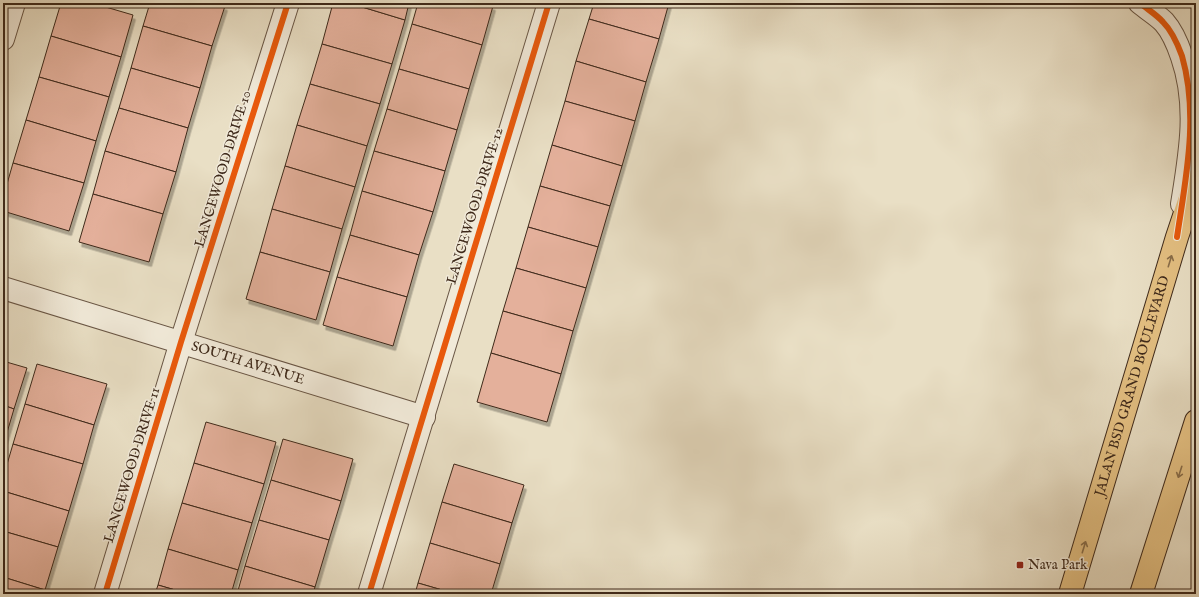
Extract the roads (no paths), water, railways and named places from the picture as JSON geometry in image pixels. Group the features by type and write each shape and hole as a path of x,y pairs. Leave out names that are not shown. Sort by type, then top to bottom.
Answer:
{"main road":[{"name":"JALAN BSD GRAND BOULEVARD","path":"1070,594 1177,237 1196,180"},
{"path":"1141,594 1196,421"}],"street":[{"path":"3,39 14,3"},
{"name":"LANCEWOOD DRIVE 10","path":"181,342 288,3"},
{"name":"LANCEWOOD DRIVE 12","path":"369,594 549,3"},
{"path":"1140,3 1164,22 1178,44 1188,73 1192,111 1189,161 1177,237"},
{"name":"SOUTH AVENUE","path":"3,288 424,417"},
{"name":"LANCEWOOD DRIVE 11","path":"105,594 181,342"}],"place":[{"name":"Nava Park","path":"1020,565"}]}
